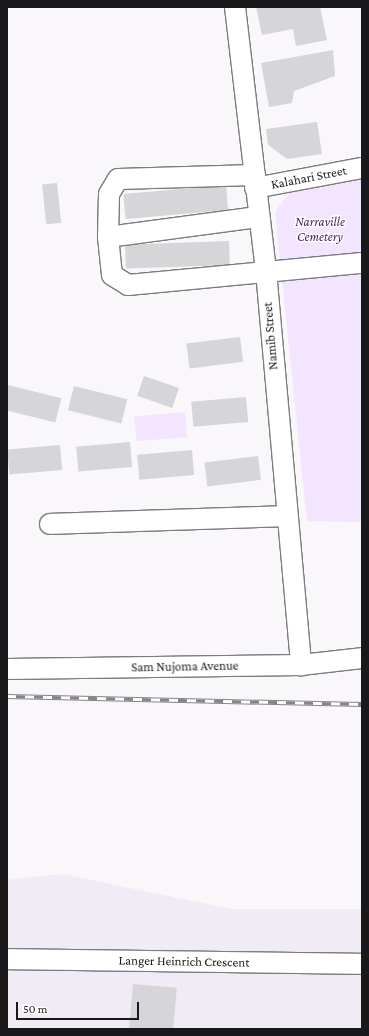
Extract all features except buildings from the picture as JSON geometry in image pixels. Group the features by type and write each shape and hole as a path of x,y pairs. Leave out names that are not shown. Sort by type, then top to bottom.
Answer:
{"street":[{"name":"Namib Street","path":"235,7 258,217 266,271 300,665"},
{"name":"Kalahari Street","path":"108,237 109,194 118,179 255,181 362,168"},
{"path":"258,217 108,237 112,275 128,285 362,263"},
{"path":"50,524 287,516"},
{"name":"Sam Nujoma Avenue","path":"7,669 300,665 362,658"},
{"name":"Langer Heinrich Crescent","path":"7,959 362,964"}],"shaded area":[{"path":"62,874 231,909 362,909 362,1029 7,1029 7,880"}],"green space":[{"name":"Narraville Cemetery","path":"362,178 362,522 307,521 275,212 289,193"},
{"path":"185,412 187,437 136,441 134,416"}],"railway":[{"path":"7,696 362,704"}]}
